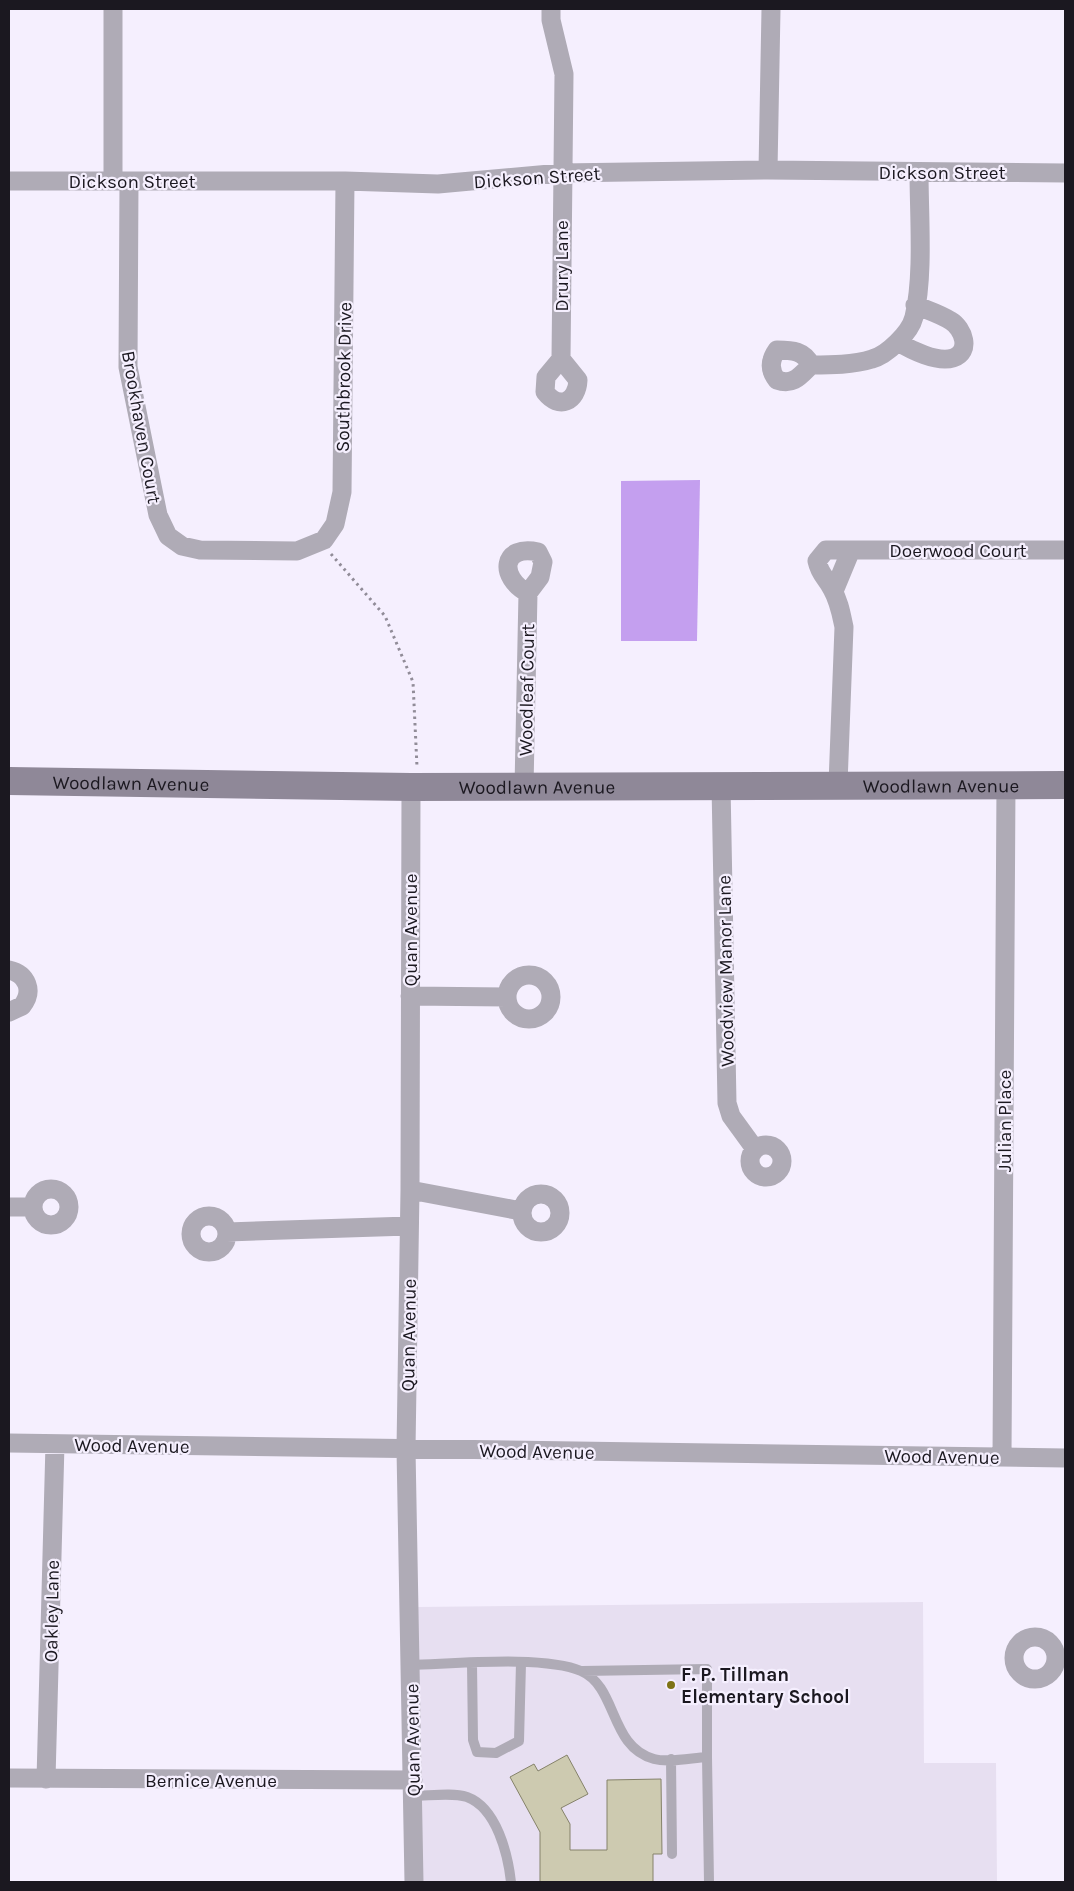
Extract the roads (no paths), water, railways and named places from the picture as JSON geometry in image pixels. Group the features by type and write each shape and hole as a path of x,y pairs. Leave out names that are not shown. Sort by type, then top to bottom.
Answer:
{"street":[{"name":"Brookhaven Court","path":"113,9 128,367 158,514 168,536 182,546 200,550 297,551"},
{"name":"Drury Lane","path":"551,9 551,20 564,74 561,173 561,359"},
{"path":"768,170 771,9"},
{"name":"Dickson Street","path":"9,181 345,181 438,184 561,173 768,170 1065,172"},
{"path":"811,365 841,364 873,359 898,342 914,319 918,273 919,172"},
{"name":"Southbrook Drive","path":"297,551 324,540 335,524 342,492 345,181"},
{"path":"898,342 913,351 937,357 952,359 960,355 964,345 962,332 952,321 915,305"},
{"name":"Doerwood Court","path":"838,784 844,627 839,603 834,591 820,573 818,561 826,550 1065,550"},
{"path":"834,591 851,550"},
{"name":"Woodleaf Court","path":"524,787 528,593"},
{"name":"Woodlawn Avenue","path":"9,782 414,787 1065,784"},
{"name":"Julian Place","path":"1002,1457 1006,784"},
{"name":"Woodview Manor Lane","path":"721,785 727,1103 731,1116 755,1149"},
{"name":"Quan Avenue","path":"414,787 406,1449 414,1882"},
{"path":"9,970 22,975 28,987 28,994 22,1006 9,1012"},
{"path":"410,996 507,997"},
{"path":"410,1190 521,1211"},
{"path":"9,1206 33,1207"},
{"path":"227,1232 409,1226"},
{"name":"Wood Avenue","path":"9,1443 1065,1458"},
{"name":"Oakley Lane","path":"46,1779 55,1444"},
{"name":"Bernice Avenue","path":"9,1778 413,1788"}],"lane":[{"path":"472,1664 473,1740 477,1752 496,1753 519,1741 521,1663"},
{"path":"411,1665 521,1663 557,1665 582,1671 707,1670 709,1882"},
{"path":"582,1671 596,1682 626,1740 638,1753 655,1759 707,1757"},
{"path":"671,1759 672,1854"},
{"path":"413,1788 468,1797 485,1810 501,1834 508,1854 511,1882"}],"place":[{"name":"F. P. Tillman Elementary School","path":"671,1685"}]}
